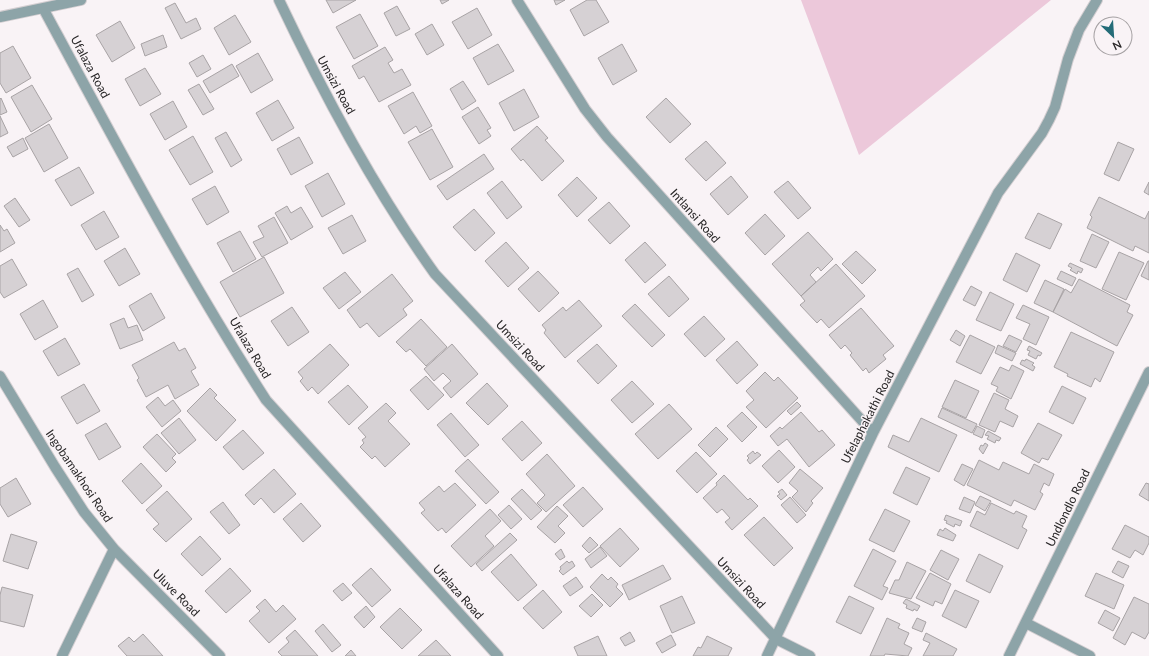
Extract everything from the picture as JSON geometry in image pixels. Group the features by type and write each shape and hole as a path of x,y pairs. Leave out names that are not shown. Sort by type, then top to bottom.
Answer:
{"street":[{"path":"0,17 81,0"},
{"name":"Umsizi Road","path":"278,0 320,86 408,236 435,274 776,639 810,656"},
{"name":"Intlansi Road","path":"517,0 585,109 607,137 873,433"},
{"name":"Ufelaphakathi Road","path":"767,656 873,433 998,193 1042,133 1049,120 1055,107 1068,59 1079,30 1097,0"},
{"name":"Ufalaza Road","path":"43,8 127,163 240,359 266,400 498,656"},
{"name":"Undlondlo Road","path":"1009,656 1149,372"},
{"name":"Ingobamakhosi Road","path":"0,376 84,512 114,548"},
{"path":"62,656 114,548"},
{"name":"Uluve Road","path":"114,548 220,656"},
{"path":"1026,623 1090,656"}],"shaded area":[{"path":"801,0 1051,0 859,155"}],"building":[{"path":"326,0 356,0 333,13"},
{"path":"440,0 449,0 442,4"},
{"path":"554,0 565,0 556,5"},
{"path":"587,0 596,0 609,22 584,36 570,10"},
{"path":"175,3 186,23 196,18 201,29 181,39 165,8"},
{"path":"397,6 410,29 396,36 384,13"},
{"path":"477,8 492,35 468,49 452,22"},
{"path":"360,14 378,46 354,59 336,27"},
{"path":"235,15 251,42 229,55 214,28"},
{"path":"120,21 135,48 112,62 96,35"},
{"path":"432,24 444,45 427,55 415,34"},
{"path":"163,35 167,47 145,56 141,44"},
{"path":"498,44 514,71 488,85 473,58"},
{"path":"622,44 637,71 613,85 598,58"},
{"path":"13,46 31,78 6,93 0,83 0,53"},
{"path":"385,47 393,60 388,63 394,73 402,69 411,85 379,102 364,76 359,79 352,66"},
{"path":"258,53 273,80 251,93 236,66"},
{"path":"203,55 211,69 197,77 189,63"},
{"path":"232,64 239,76 210,93 203,81"},
{"path":"145,68 161,94 140,106 125,79"},
{"path":"463,81 476,101 462,110 450,89"},
{"path":"199,84 214,109 203,115 188,90"},
{"path":"32,85 52,119 31,132 11,97"},
{"path":"524,89 539,117 514,131 499,103"},
{"path":"413,92 432,126 420,133 416,126 404,134 388,106"},
{"path":"1,98 7,112 0,115 0,99"},
{"path":"666,98 691,124 670,143 646,117"},
{"path":"278,100 294,128 272,141 256,113"},
{"path":"173,101 187,127 165,140 150,114"},
{"path":"478,107 491,128 487,130 491,136 479,144 462,117"},
{"path":"0,116 8,133 0,137"},
{"path":"49,124 68,158 44,172 25,138"},
{"path":"537,126 548,138 545,140 564,161 542,181 523,159 521,161 511,149"},
{"path":"432,129 453,167 430,180 408,142"},
{"path":"226,132 242,160 231,167 215,138"},
{"path":"193,136 213,172 190,185 169,150"},
{"path":"299,137 313,163 291,175 277,149"},
{"path":"23,138 28,149 13,157 7,147"},
{"path":"706,141 726,163 706,181 685,159"},
{"path":"1118,142 1134,149 1119,181 1104,174"},
{"path":"484,154 494,169 447,200 437,186"},
{"path":"79,167 94,193 71,206 55,180"},
{"path":"328,173 345,204 322,217 305,186"},
{"path":"731,176 748,197 728,215 710,194"},
{"path":"577,177 597,198 577,217 558,195"},
{"path":"502,181 522,207 507,219 487,193"},
{"path":"788,181 811,208 798,219 774,192"},
{"path":"1149,182 1149,195 1144,192"},
{"path":"215,186 229,212 207,225 192,199"},
{"path":"1099,197 1145,219 1149,211 1149,253 1135,246 1133,251 1087,228 1092,217 1090,215"},
{"path":"15,198 30,220 19,227 4,206"},
{"path":"609,202 630,226 610,244 588,220"},
{"path":"287,206 291,213 301,207 313,227 291,240 275,213"},
{"path":"474,209 495,233 475,251 453,227"},
{"path":"104,211 119,237 96,250 81,225"},
{"path":"1038,213 1062,224 1050,249 1025,238"},
{"path":"765,214 785,236 765,255 745,233"},
{"path":"352,215 366,241 343,254 328,228"},
{"path":"274,217 288,243 262,257 253,242 264,237 258,226"},
{"path":"0,225 4,231 7,229 15,243 0,252"},
{"path":"240,231 256,259 233,272 217,243"},
{"path":"808,232 833,259 821,271 818,267 810,275 816,282 801,296 772,264"},
{"path":"1092,234 1109,242 1096,268 1080,261"},
{"path":"506,242 529,268 508,287 485,261"},
{"path":"645,242 666,265 645,283 625,260"},
{"path":"125,248 140,274 119,286 104,261"},
{"path":"856,251 876,270 862,284 842,264"},
{"path":"1119,252 1144,263 1126,300 1102,289"},
{"path":"1016,253 1040,265 1027,292 1003,280"},
{"path":"264,257 284,293 240,317 220,282"},
{"path":"12,259 27,285 4,298 0,292 0,266"},
{"path":"1149,261 1149,280 1141,276"},
{"path":"1070,263 1083,269 1081,273 1078,271 1077,274 1070,270 1072,268 1068,266"},
{"path":"836,264 865,296 829,328 821,319 817,323 800,305 805,301 801,296"},
{"path":"78,268 94,295 82,302 67,274"},
{"path":"538,271 559,293 539,312 518,289"},
{"path":"1061,271 1076,278 1072,286 1057,279"},
{"path":"345,272 361,292 339,309 323,288"},
{"path":"392,274 413,301 403,309 407,315 379,337 367,323 360,328 347,310"},
{"path":"669,276 689,299 669,317 648,294"},
{"path":"1079,279 1130,305 1127,312 1133,315 1117,346 1053,312 1065,289 1071,293"},
{"path":"1045,280 1064,289 1053,312 1034,303"},
{"path":"971,286 982,292 975,306 963,300"},
{"path":"990,292 1014,304 1001,331 976,320"},
{"path":"151,293 165,318 143,331 129,306"},
{"path":"43,300 58,327 35,340 20,314"},
{"path":"579,300 602,326 565,358 544,333 546,330 542,325 563,307 566,311"},
{"path":"635,304 665,335 652,347 622,316"},
{"path":"1023,305 1049,317 1036,345 1023,339 1030,324 1016,318"},
{"path":"292,307 309,332 288,346 271,321"},
{"path":"861,308 894,346 883,355 886,359 869,373 866,368 863,371 850,355 852,353 845,345 841,349 829,335"},
{"path":"704,316 725,339 705,357 684,334"},
{"path":"124,318 128,328 137,325 143,340 120,349 110,324"},
{"path":"421,319 447,347 426,366 410,349 406,352 396,342"},
{"path":"956,330 965,336 960,346 950,340"},
{"path":"1071,332 1114,352 1100,382 1095,378 1091,387 1067,376 1068,374 1054,367"},
{"path":"970,335 995,347 981,374 956,362"},
{"path":"1009,335 1022,341 1016,352 1003,346"},
{"path":"65,338 80,364 58,376 43,351"},
{"path":"737,341 758,365 737,384 716,360"},
{"path":"174,342 179,351 185,348 196,368 191,371 199,385 175,399 168,385 146,397 137,380 139,378 132,365"},
{"path":"330,344 349,365 318,394 312,387 308,391 300,381 303,378 298,372"},
{"path":"452,344 478,374 451,398 443,388 451,381 443,373 434,381 424,369"},
{"path":"597,344 617,366 598,384 577,361"},
{"path":"998,345 1016,353 1012,361 995,353"},
{"path":"1029,346 1042,353 1040,356 1038,355 1036,359 1028,355 1030,351 1027,350"},
{"path":"1026,359 1034,363 1032,365 1035,367 1033,371 1020,364 1022,360 1025,361"},
{"path":"1012,365 1024,371 1011,399 996,391 998,387 991,384 1000,367 1009,371"},
{"path":"765,372 774,381 778,377 798,398 766,428 746,407 754,400 746,391"},
{"path":"426,376 444,395 428,410 410,390"},
{"path":"955,380 979,391 966,418 942,407"},
{"path":"632,381 654,404 632,423 611,400"},
{"path":"487,383 508,406 488,425 466,403"},
{"path":"84,384 100,411 77,424 61,397"},
{"path":"348,385 368,407 349,425 328,402"},
{"path":"1062,386 1086,398 1073,424 1049,412"},
{"path":"210,388 217,395 214,398 236,420 216,441 187,411"},
{"path":"994,393 1009,400 1005,409 1018,416 1013,427 1000,421 995,432 979,425"},
{"path":"158,397 165,406 173,400 181,411 162,427 146,407"},
{"path":"797,402 801,406 791,415 787,411"},
{"path":"386,403 396,413 388,421 410,444 385,467 375,456 372,459 360,447 364,443 362,440 366,437 358,428"},
{"path":"669,404 692,429 658,459 635,434"},
{"path":"942,408 977,424 972,433 938,417"},
{"path":"742,412 757,427 742,442 727,426"},
{"path":"801,412 819,432 822,430 835,445 809,467 787,439 778,446 770,436 780,427 782,429"},
{"path":"451,413 479,445 465,457 437,425"},
{"path":"179,418 196,440 179,454 161,433"},
{"path":"921,418 957,435 939,472 888,447 893,435 909,442"},
{"path":"522,421 542,443 522,461 502,439"},
{"path":"106,423 121,447 99,460 85,435"},
{"path":"1038,423 1062,435 1048,460 1042,458 1039,463 1021,453"},
{"path":"977,426 985,430 982,438 973,434"},
{"path":"716,427 728,439 710,457 698,445"},
{"path":"243,430 264,453 243,470 223,447"},
{"path":"988,431 1001,438 999,441 996,440 995,443 987,439 989,436 985,435"},
{"path":"157,434 176,454 172,458 176,462 166,472 143,447"},
{"path":"985,443 988,445 983,454 979,449 981,445 983,446"},
{"path":"779,450 795,467 778,483 762,466"},
{"path":"753,451 755,454 757,452 761,455 750,464 747,460 749,458 747,456"},
{"path":"696,452 717,474 697,493 676,471"},
{"path":"547,454 575,486 546,512 537,503 545,495 526,474"},
{"path":"468,459 499,492 486,504 455,471"},
{"path":"979,460 999,470 1003,462 1029,474 1034,464 1054,474 1049,486 1044,483 1040,492 1043,494 1035,510 1014,500 1011,506 967,485"},
{"path":"141,463 162,486 142,504 122,481"},
{"path":"962,464 973,469 964,486 954,480"},
{"path":"906,467 930,478 917,505 893,493"},
{"path":"274,469 296,494 274,513 261,498 254,505 245,495"},
{"path":"800,469 823,488 811,501 813,503 806,512 792,497 798,491 789,483"},
{"path":"724,475 748,500 750,498 758,506 732,530 725,522 730,518 722,509 717,513 703,498 717,485 716,483"},
{"path":"16,478 31,504 8,517 0,504 0,488"},
{"path":"455,483 476,505 446,533 442,528 438,531 421,513 425,510 419,503 439,486 444,492"},
{"path":"1146,483 1149,484 1149,501 1139,495"},
{"path":"583,487 603,509 583,527 563,505"},
{"path":"522,489 542,510 531,520 511,499"},
{"path":"782,489 787,495 781,500 777,496 780,494 778,492"},
{"path":"167,491 192,519 166,542 153,529 159,524 146,510"},
{"path":"980,496 991,501 985,511 975,505"},
{"path":"790,497 806,515 797,523 781,505"},
{"path":"964,497 975,502 970,513 959,509"},
{"path":"223,502 240,525 229,534 210,512"},
{"path":"301,503 321,526 303,542 283,519"},
{"path":"991,503 1014,514 1016,511 1027,516 1022,527 1027,530 1018,549 970,526 977,511 985,515"},
{"path":"509,505 522,519 511,529 498,515"},
{"path":"557,506 568,516 558,526 565,533 555,543 537,527"},
{"path":"490,509 501,521 485,536 494,546 471,567 451,546"},
{"path":"885,509 910,521 894,552 869,540"},
{"path":"946,515 962,521 960,526 955,524 954,527 946,523 947,521 944,520"},
{"path":"764,517 793,548 774,566 744,535"},
{"path":"1125,525 1149,537 1149,543 1143,555 1135,550 1130,558 1112,549"},
{"path":"620,528 639,549 620,567 600,546"},
{"path":"945,528 956,535 953,541 937,535 940,529 943,531"},
{"path":"510,533 517,540 482,571 476,564"},
{"path":"11,534 37,542 28,569 3,561"},
{"path":"200,536 221,559 202,576 181,554"},
{"path":"590,537 598,545 589,553 582,546"},
{"path":"600,547 607,556 591,568 585,559"},
{"path":"561,549 565,557 560,560 555,554"},
{"path":"873,549 896,561 883,586 888,588 882,600 854,586"},
{"path":"941,550 959,559 948,580 930,570"},
{"path":"511,554 537,585 518,601 491,572"},
{"path":"979,554 1003,566 990,593 966,581"},
{"path":"567,561 569,563 572,561 575,566 563,575 559,571 561,569 560,567"},
{"path":"1118,561 1129,566 1123,578 1112,572"},
{"path":"907,562 926,571 911,599 889,593 895,580 899,580"},
{"path":"663,565 671,579 629,600 622,585"},
{"path":"230,568 251,591 226,613 205,591"},
{"path":"371,568 391,590 372,607 352,585"},
{"path":"930,573 951,584 942,604 935,601 933,606 916,598"},
{"path":"1096,573 1124,585 1114,609 1085,596"},
{"path":"602,574 608,580 611,577 618,584 616,587 623,594 610,607 590,587"},
{"path":"576,577 583,587 570,596 563,586"},
{"path":"343,583 352,593 342,601 333,591"},
{"path":"2,587 33,595 24,627 0,621 0,595"},
{"path":"543,590 562,612 543,629 523,608"},
{"path":"955,590 979,601 966,628 942,616"},
{"path":"592,594 603,605 591,617 579,606"},
{"path":"682,596 695,623 672,633 660,606"},
{"path":"849,596 874,608 861,634 836,622"},
{"path":"1134,597 1149,604 1149,632 1145,639 1132,632 1125,645 1113,638"},
{"path":"265,599 276,612 283,605 296,619 269,643 249,621 260,611 256,607"},
{"path":"906,599 920,606 917,611 906,608 907,605 903,603"},
{"path":"366,606 375,617 364,628 354,617"},
{"path":"400,608 422,630 402,649 380,627"},
{"path":"1105,610 1120,618 1113,631 1098,623"},
{"path":"887,618 900,624 898,628 909,633 904,644 912,648 908,656 885,654 884,656 870,656"},
{"path":"917,618 926,622 922,632 912,628"},
{"path":"323,624 341,645 332,652 315,631"},
{"path":"295,630 318,656 282,656 278,652 289,642 286,638"},
{"path":"630,632 635,641 625,646 620,638"},
{"path":"926,633 957,649 953,656 923,656 930,643 923,640"},
{"path":"143,634 163,656 127,656 118,646 129,637 134,642"},
{"path":"671,635 676,645 662,653 656,643"},
{"path":"598,636 607,656 578,656 574,647"},
{"path":"707,636 732,648 728,656 693,656 698,647 701,648"},
{"path":"436,640 451,656 418,656"},
{"path":"351,650 356,656 345,656"}]}
